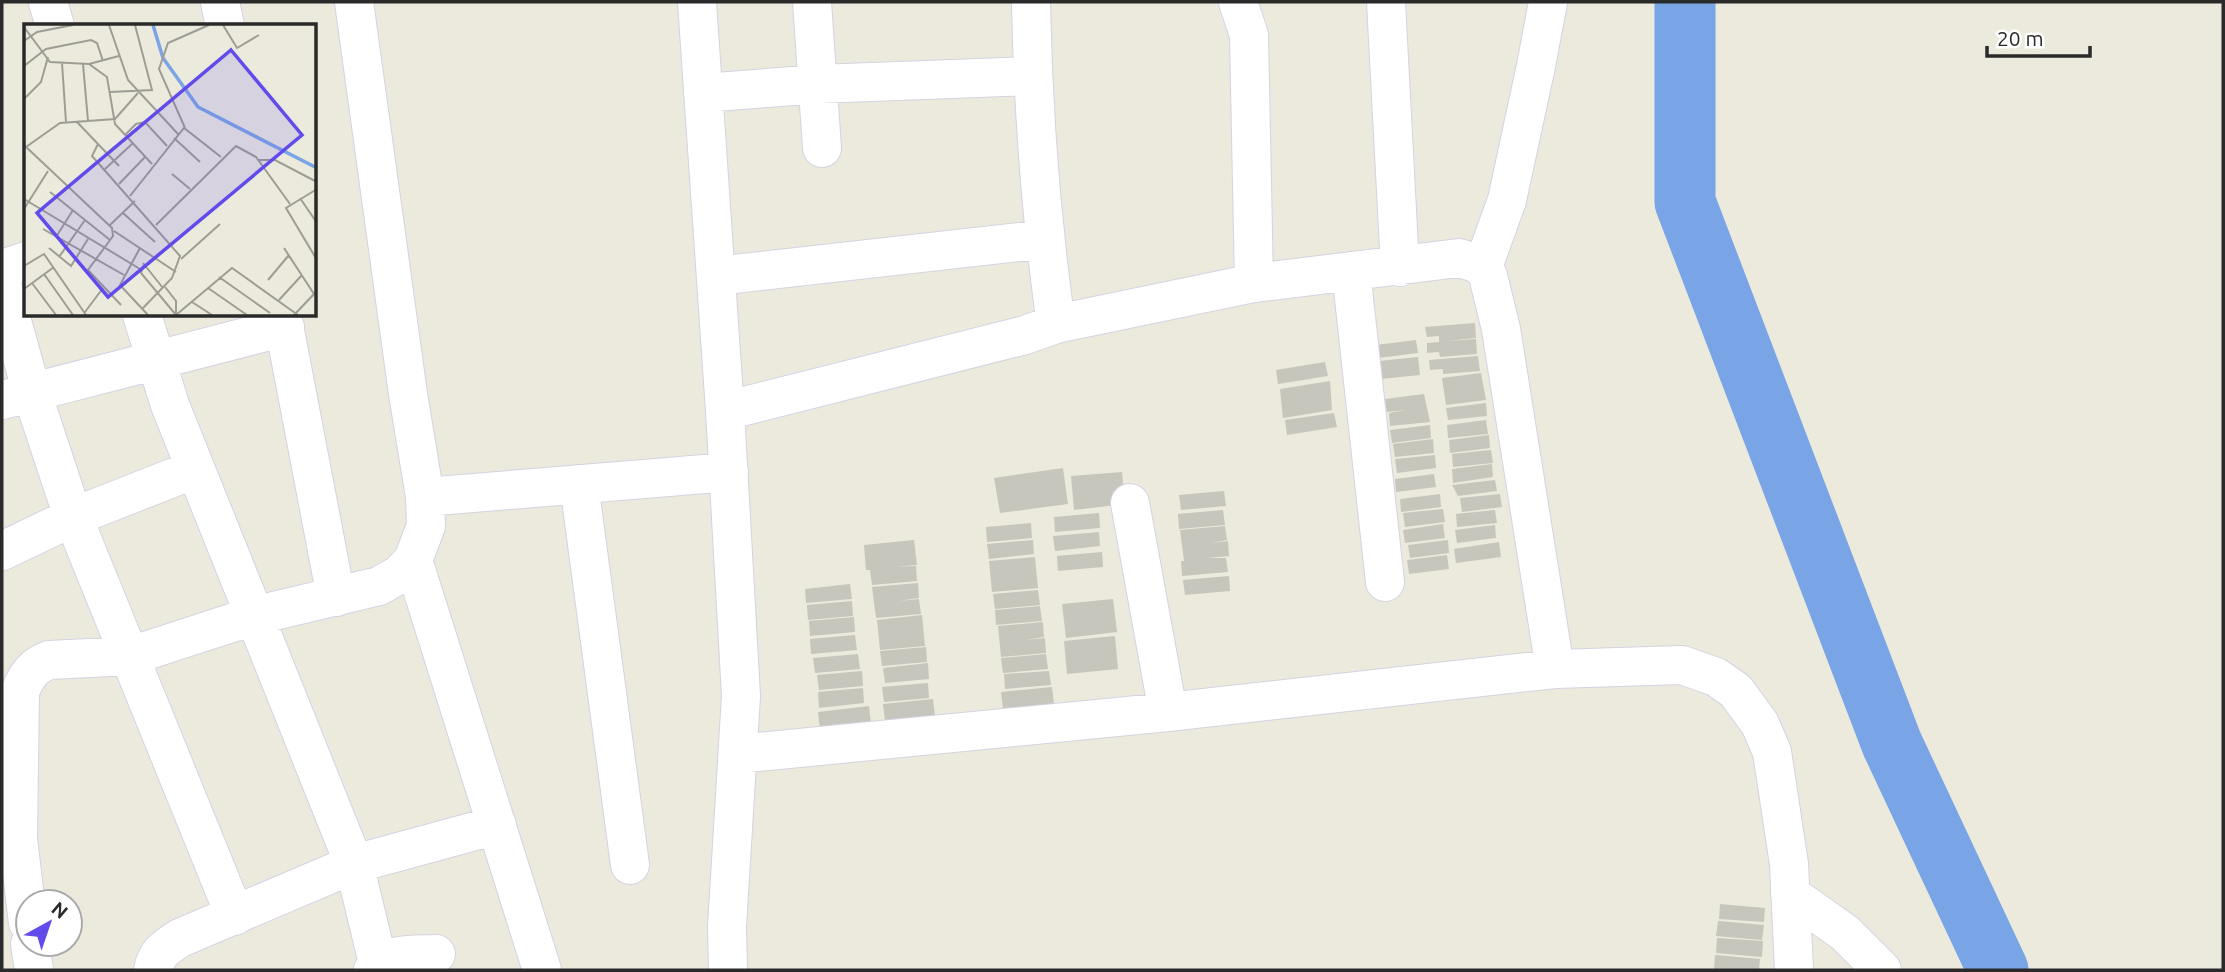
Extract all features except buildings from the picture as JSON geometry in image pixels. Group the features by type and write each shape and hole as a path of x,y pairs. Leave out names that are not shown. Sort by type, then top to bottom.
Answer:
{"street":[{"path":"48,2 54,24"},
{"path":"220,2 225,24"},
{"path":"13,887 18,838 20,692 26,678 38,664 49,660 130,656 253,616 379,586 401,574 413,560 426,526 425,497 406,381 354,2"},
{"path":"697,2 729,472 741,696 727,928 728,970"},
{"path":"812,2 822,148"},
{"path":"1031,2 1033,76 1045,239 1056,324"},
{"path":"1254,283 1249,35 1239,2 1261,2"},
{"path":"1386,2 1400,267"},
{"path":"1483,267 1507,200 1548,2"},
{"path":"703,93 818,84 1033,76"},
{"path":"716,276 1045,239"},
{"path":"725,411 1025,335 1056,324 1254,283 1459,258 1473,261 1483,267 1488,276 1501,330 1555,669"},
{"path":"2,269 24,262"},
{"path":"1351,271 1385,582"},
{"path":"4,301 17,396 73,517 235,916"},
{"path":"143,317 170,405 354,864 376,966 395,957 437,949"},
{"path":"17,396 156,360 284,321 336,597"},
{"path":"2,551 73,517 195,469"},
{"path":"425,497 729,472"},
{"path":"579,484 630,864"},
{"path":"1130,503 1168,712"},
{"path":"413,560 542,970"},
{"path":"738,754 1168,712 1555,669 1682,665 1716,677 1736,691 1760,724 1772,752 1789,864 1794,970"},
{"path":"153,970 155,959 163,949 180,938 354,864 497,825"},
{"path":"1790,894 1845,933 1882,970"}],"waterway":[{"path":"1685,2 1685,202 1892,744 1998,970"}]}
